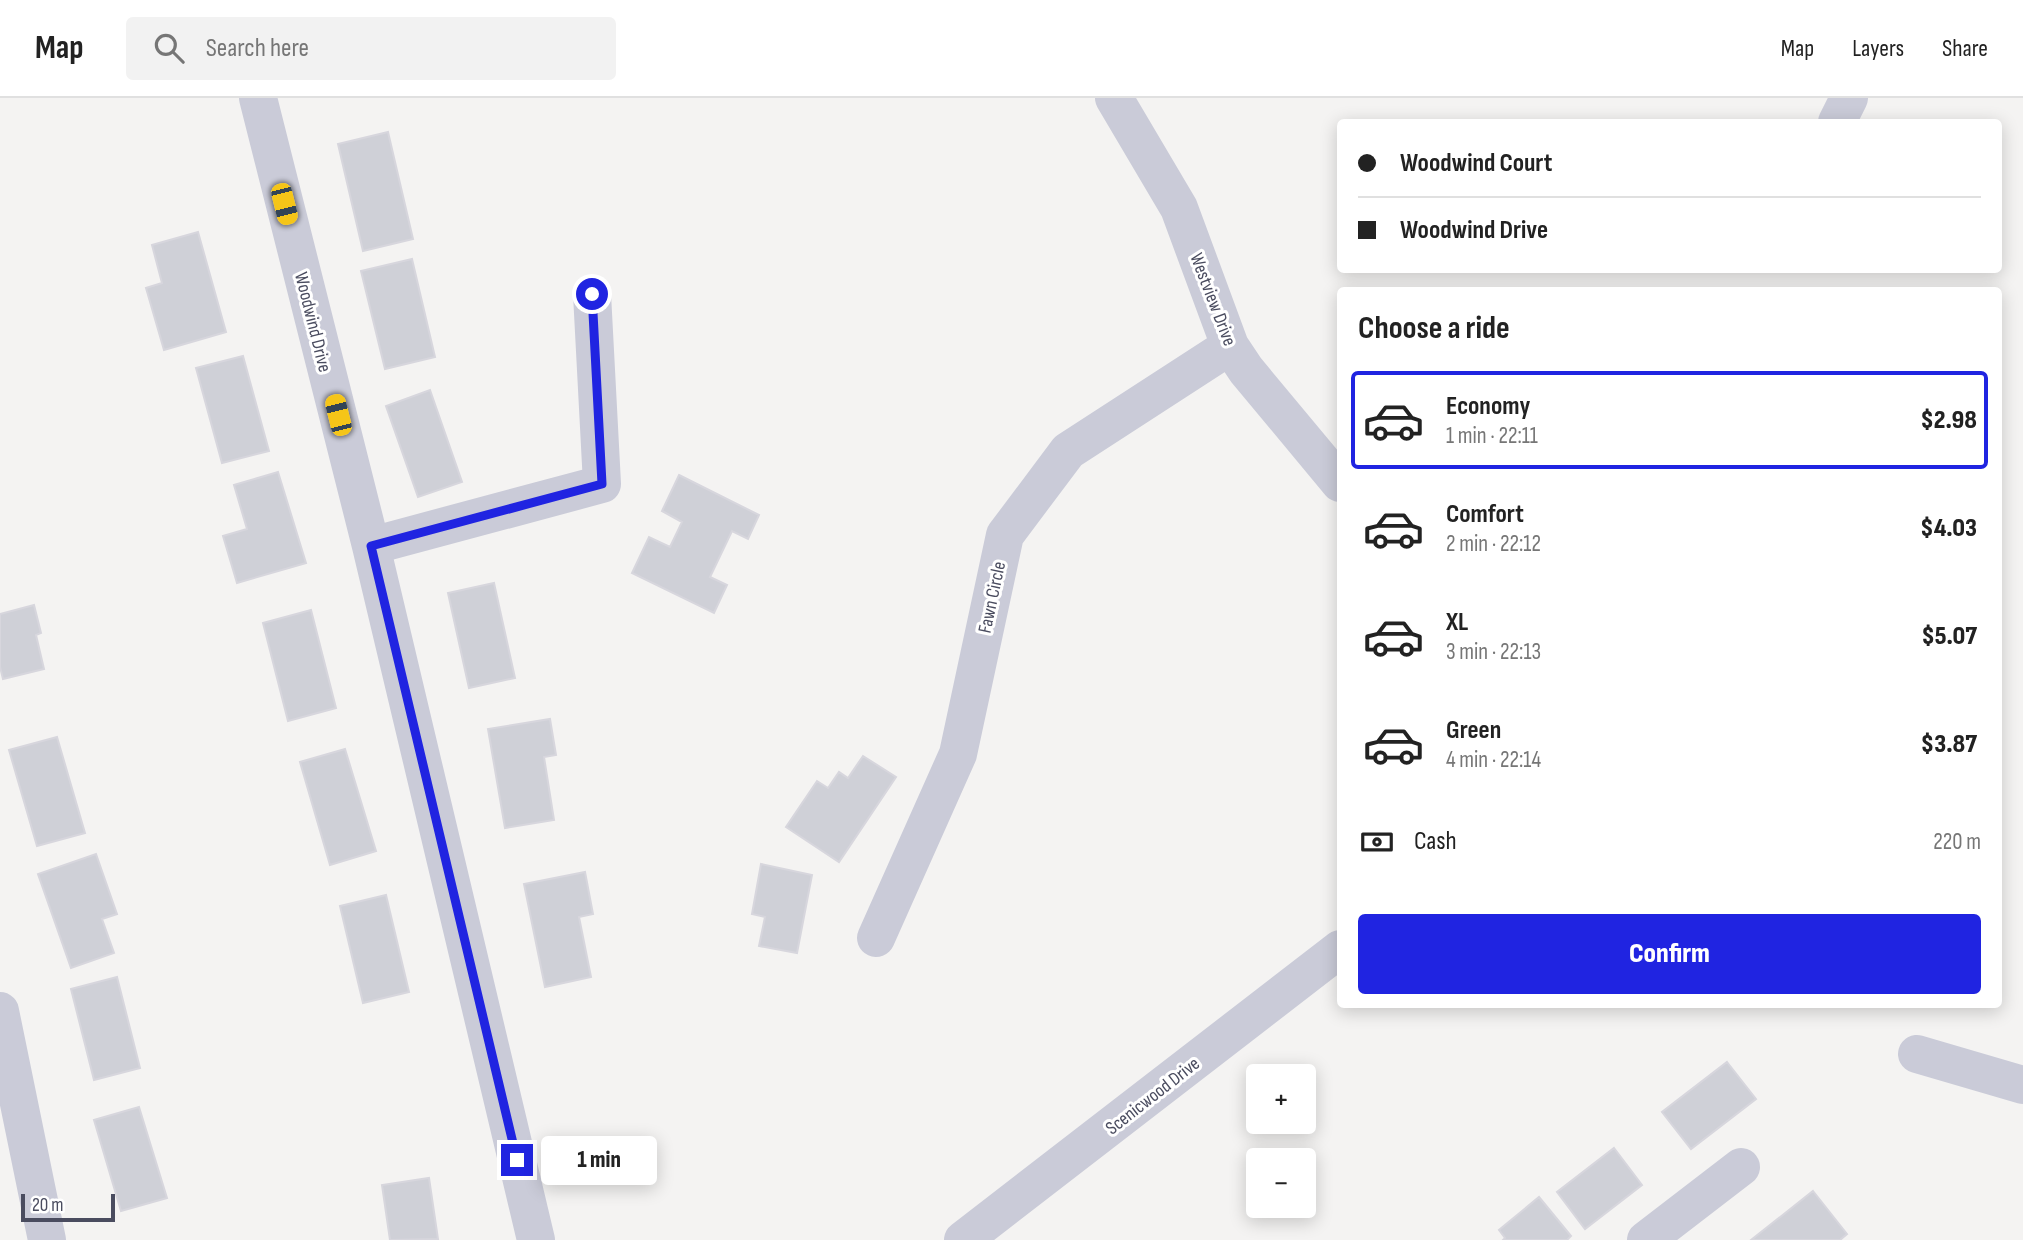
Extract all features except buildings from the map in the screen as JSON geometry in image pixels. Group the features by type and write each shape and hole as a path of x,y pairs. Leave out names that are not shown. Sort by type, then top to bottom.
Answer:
{"street":[{"name":"Woodwind Drive","path":"258,98 371,546 537,1240"},
{"name":"Westview Drive","path":"1114,98 1179,208 1230,346 1246,370 1337,479"},
{"path":"1838,119 1849,98"},
{"path":"371,546 602,484 592,294"},
{"name":"Fawn Circle","path":"876,938 958,754 1004,535 1068,452 1230,346"},
{"name":"Scenicwood Drive","path":"963,1240 1337,951"},
{"path":"0,1011 47,1240"},
{"path":"1917,1054 2023,1085"},
{"path":"1646,1240 1741,1167"}],"route":[{"path":"517,1160 371,546 602,484 592,294"}]}
